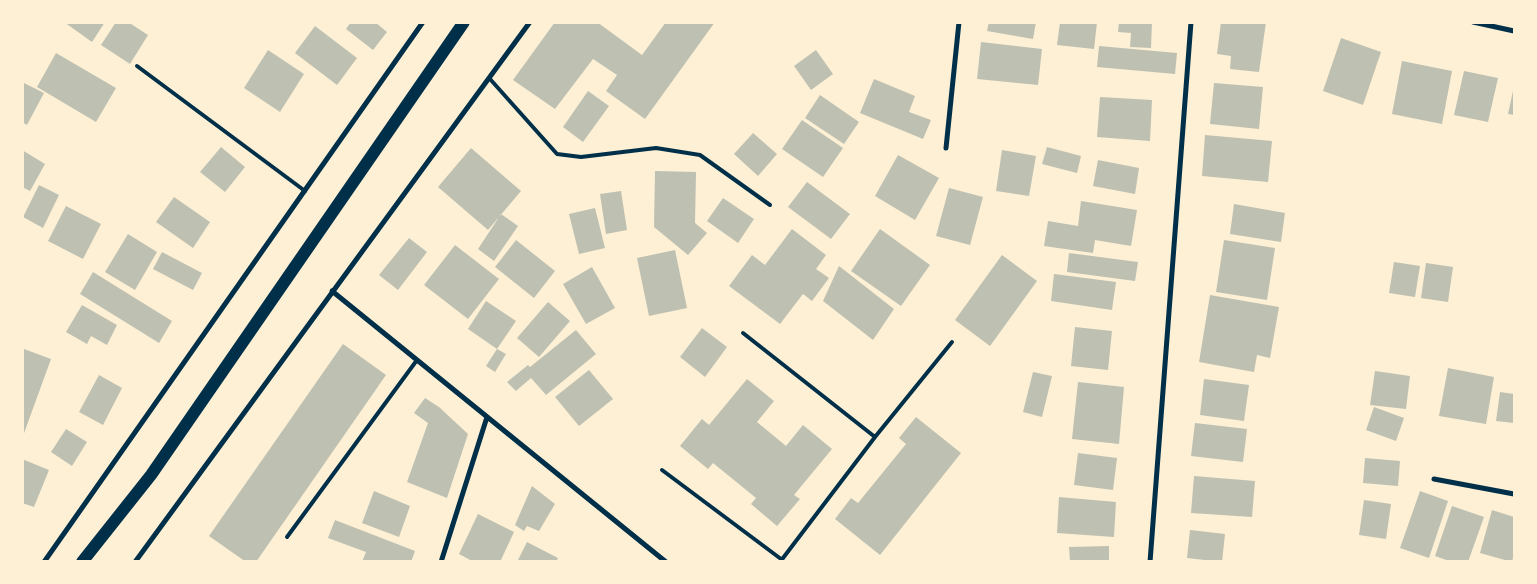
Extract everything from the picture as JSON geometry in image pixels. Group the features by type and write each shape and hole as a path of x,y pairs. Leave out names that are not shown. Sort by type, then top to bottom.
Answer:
{"main road":[{"path":"82,562 151,475 274,294 464,22"}],"street":[{"path":"44,562 423,22"},
{"path":"135,562 530,22"},
{"path":"946,148 959,22"},
{"path":"1150,562 1191,22"},
{"path":"1473,22 1514,31"},
{"path":"332,291 666,562"},
{"path":"441,562 487,417"},
{"path":"1434,479 1514,494"}],"lane":[{"path":"137,66 305,191"},
{"path":"490,79 558,154 581,157 656,148 700,155 770,205"},
{"path":"743,333 875,437"},
{"path":"662,470 780,560 875,437 952,342"},
{"path":"287,537 417,360"}],"building":[{"path":"64,22 105,22 92,42"},
{"path":"116,22 128,22 148,35 130,64 101,45"},
{"path":"351,22 375,22 387,32 373,50 346,29"},
{"path":"555,22 597,22 642,55 666,22 715,22 645,119 606,91 617,75 593,59 555,109 513,80"},
{"path":"989,22 1036,22 1033,39 987,31"},
{"path":"1060,22 1097,22 1094,49 1057,45"},
{"path":"1119,22 1152,22 1151,48 1130,47 1131,33 1118,32"},
{"path":"1221,22 1266,22 1259,72 1230,69 1231,56 1217,54"},
{"path":"315,26 357,58 337,85 295,53"},
{"path":"1341,38 1381,52 1363,105 1323,91"},
{"path":"981,42 1042,49 1038,85 977,79"},
{"path":"1099,46 1177,53 1175,74 1097,67"},
{"path":"268,50 304,74 280,112 244,88"},
{"path":"816,50 833,74 811,90 794,66"},
{"path":"56,53 116,88 96,122 37,87"},
{"path":"1402,61 1452,71 1442,124 1392,114"},
{"path":"1464,71 1498,78 1488,122 1454,115"},
{"path":"874,79 915,96 909,112 931,120 923,139 860,113"},
{"path":"22,82 44,93 27,125 22,122"},
{"path":"1214,83 1263,87 1259,129 1210,124"},
{"path":"588,91 609,106 583,142 563,127"},
{"path":"1514,91 1514,115 1508,114"},
{"path":"820,95 859,122 844,144 805,118"},
{"path":"1100,97 1152,100 1150,141 1097,137"},
{"path":"802,120 843,148 823,177 782,149"},
{"path":"753,133 777,154 758,176 734,154"},
{"path":"1205,135 1272,141 1268,182 1202,176"},
{"path":"221,147 245,167 225,192 200,172"},
{"path":"1047,147 1081,156 1077,173 1042,164"},
{"path":"471,148 521,191 488,230 438,187"},
{"path":"22,150 45,164 30,191 22,187"},
{"path":"1002,150 1036,156 1029,196 996,191"},
{"path":"898,155 939,178 915,220 875,196"},
{"path":"1098,160 1139,168 1135,194 1093,186"},
{"path":"655,171 696,172 695,223 707,233 688,255 654,227"},
{"path":"807,182 850,214 831,239 788,207"},
{"path":"39,185 59,195 43,228 23,217"},
{"path":"949,188 983,197 970,245 936,236"},
{"path":"621,191 627,230 606,234 600,194"},
{"path":"174,197 210,222 193,248 156,222"},
{"path":"723,198 754,219 738,243 707,221"},
{"path":"1081,201 1137,210 1131,246 1095,240 1093,253 1044,246 1048,221 1078,226"},
{"path":"1234,204 1285,213 1281,242 1230,234"},
{"path":"66,206 101,224 83,259 48,241"},
{"path":"595,208 605,248 579,254 569,214"},
{"path":"501,214 518,226 494,261 478,249"},
{"path":"792,229 826,255 816,269 829,278 812,301 803,294 780,324 729,286 752,255 765,265"},
{"path":"880,229 930,265 901,306 851,271"},
{"path":"128,234 157,252 135,290 105,272"},
{"path":"409,238 427,252 398,290 379,275"},
{"path":"516,240 555,271 534,298 495,267"},
{"path":"1224,240 1275,248 1267,300 1216,292"},
{"path":"455,245 499,279 468,319 424,285"},
{"path":"675,250 687,308 649,316 637,258"},
{"path":"162,252 202,273 193,290 153,269"},
{"path":"1069,253 1138,262 1135,281 1067,272"},
{"path":"1002,255 1037,281 990,346 955,320"},
{"path":"1394,262 1420,266 1415,297 1389,293"},
{"path":"1426,263 1453,267 1448,302 1421,298"},
{"path":"839,266 894,309 873,340 823,301"},
{"path":"592,267 615,308 586,324 563,284"},
{"path":"93,272 172,321 159,343 80,294"},
{"path":"1054,274 1116,282 1112,310 1051,301"},
{"path":"1210,295 1279,307 1270,358 1257,355 1254,372 1199,362"},
{"path":"486,301 516,321 497,349 468,329"},
{"path":"548,302 570,321 539,357 517,338"},
{"path":"82,305 117,325 107,345 91,336 87,344 66,332"},
{"path":"1075,327 1112,331 1108,370 1071,366"},
{"path":"702,328 727,347 705,377 680,357"},
{"path":"576,330 596,354 546,395 531,378 516,391 507,382 528,365 530,367"},
{"path":"343,344 386,375 256,562 246,562 209,536"},
{"path":"24,349 51,359 23,436 22,354"},
{"path":"497,349 506,354 495,372 486,366"},
{"path":"1448,368 1494,377 1486,424 1439,416"},
{"path":"589,370 613,399 579,426 555,397"},
{"path":"1375,371 1410,376 1406,409 1370,405"},
{"path":"1033,372 1052,376 1042,417 1023,412"},
{"path":"99,375 122,388 103,425 79,412"},
{"path":"747,379 774,401 757,422 786,446 803,425 832,449 794,495 800,499 777,526 751,504 756,498 713,463 708,469 680,446 702,419 709,425"},
{"path":"1204,379 1249,385 1244,421 1200,415"},
{"path":"1078,382 1124,387 1119,444 1072,439"},
{"path":"1500,392 1514,394 1514,423 1496,421"},
{"path":"425,398 439,407 468,434 447,498 407,482 428,423 414,413"},
{"path":"1374,407 1404,418 1396,441 1366,430"},
{"path":"916,417 961,453 880,555 835,519 851,498 858,503 906,444 899,438"},
{"path":"1195,423 1247,429 1243,462 1191,456"},
{"path":"66,429 87,442 72,466 51,452"},
{"path":"1078,453 1117,458 1113,490 1074,485"},
{"path":"1365,458 1400,461 1398,486 1363,483"},
{"path":"22,459 49,470 34,507 22,503"},
{"path":"1194,476 1255,481 1252,517 1191,513"},
{"path":"532,486 555,504 539,531 527,526 524,531 515,525"},
{"path":"374,491 410,506 399,537 362,523"},
{"path":"1420,491 1448,501 1429,558 1400,548"},
{"path":"1059,497 1116,502 1114,537 1057,533"},
{"path":"1364,500 1391,504 1386,539 1359,535"},
{"path":"1452,506 1484,517 1468,562 1452,562 1435,556"},
{"path":"1492,510 1514,517 1514,553 1512,562 1480,553"},
{"path":"478,514 514,532 500,562 474,562 459,554"},
{"path":"335,520 415,551 411,562 362,562 366,552 328,538"},
{"path":"1190,530 1225,534 1222,562 1187,558"},
{"path":"527,542 558,558 556,562 517,562"},
{"path":"1109,546 1109,562 1070,562 1069,547"}]}
